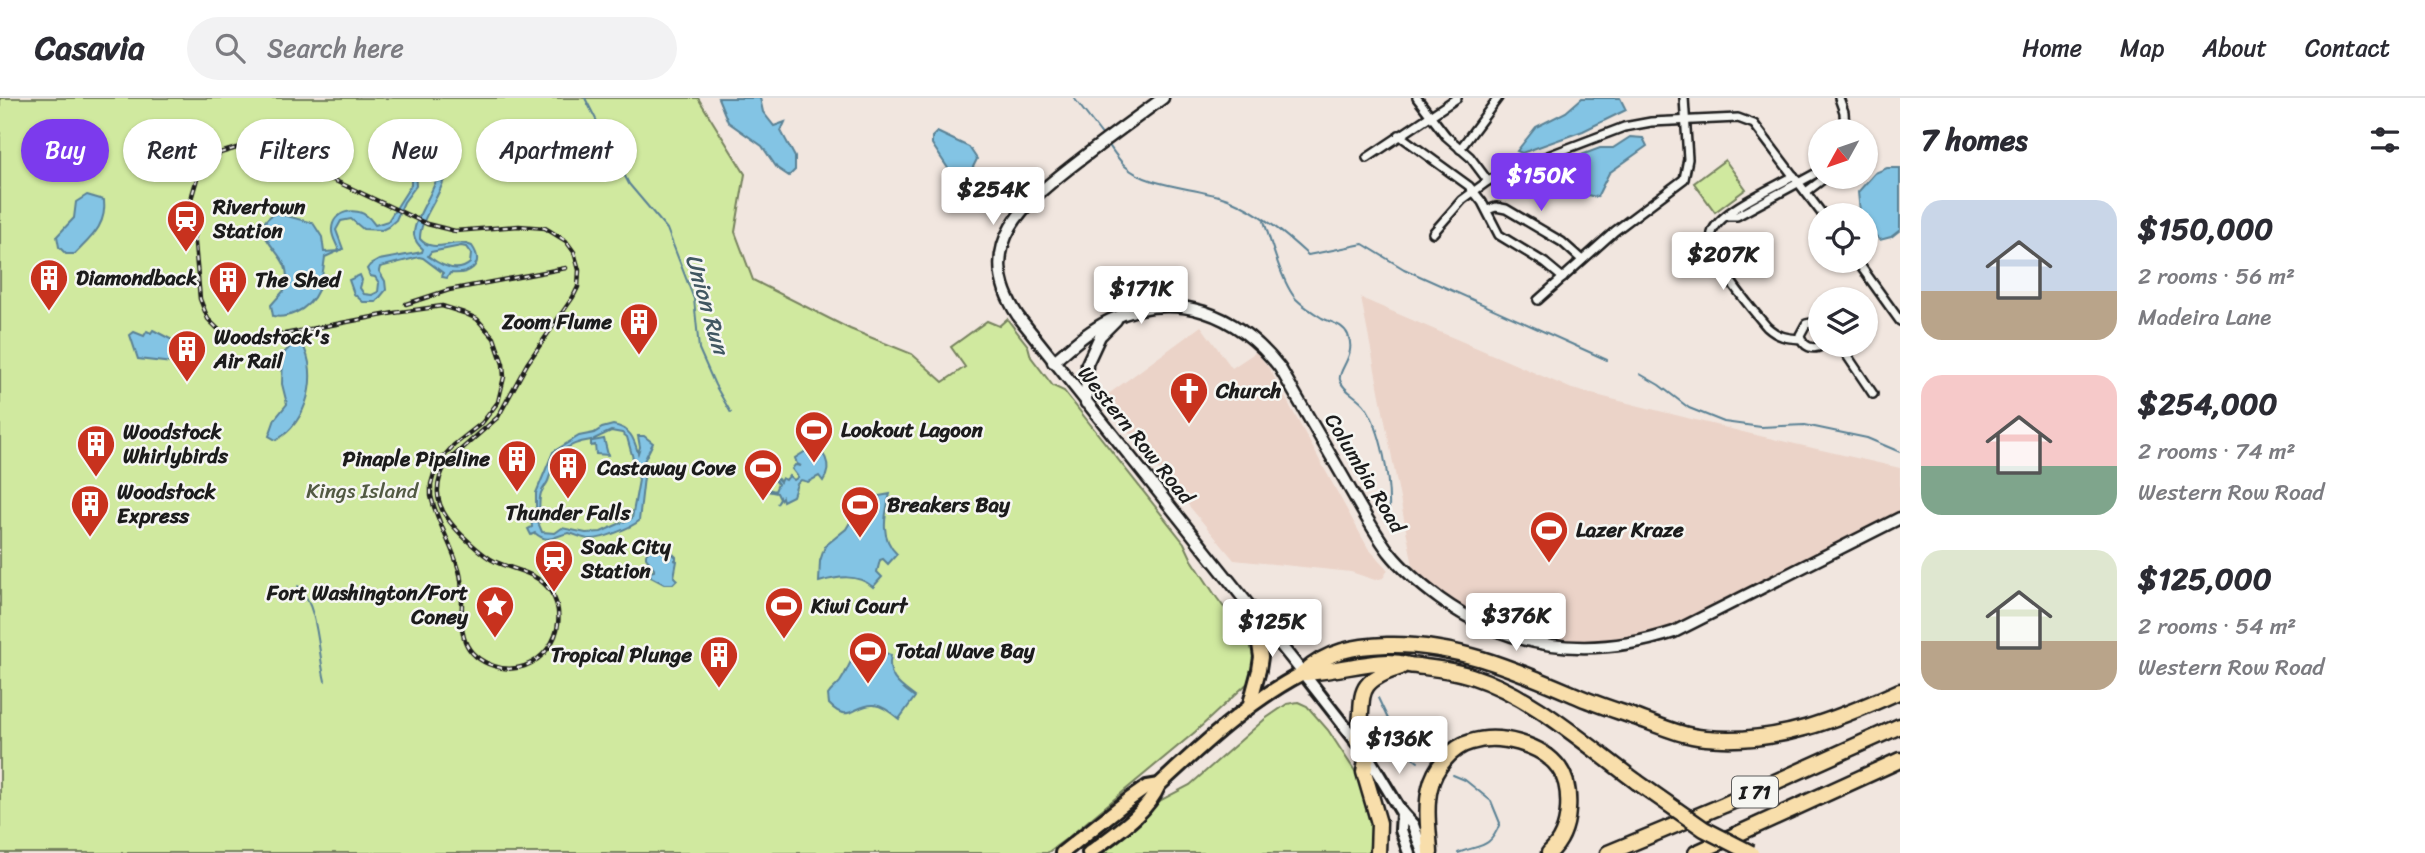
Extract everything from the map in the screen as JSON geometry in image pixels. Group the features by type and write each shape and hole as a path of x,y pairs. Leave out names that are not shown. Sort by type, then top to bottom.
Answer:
{"highway":[{"path":"1303,673 1327,655 1357,648 1402,645 1436,648 1493,662 1671,730 1696,737 1729,740 1799,731 1900,691"},
{"path":"1303,673 1327,672 1387,662 1453,670 1489,683 1513,695 1567,730 1704,829 1751,853"},
{"path":"1357,741 1362,723 1360,700 1363,691 1386,671 1409,665"},
{"name":"I 71","path":"1608,853 1724,805 1900,726"},
{"path":"1430,853 1428,802 1433,777 1451,754 1469,742 1482,740 1509,741 1528,746 1545,755 1559,768 1566,782 1569,798 1567,819 1562,837 1549,853"},
{"path":"1367,755 1364,772 1379,823 1378,853"},
{"name":"I 71","path":"1696,853 1900,760"}],"main road":[{"path":"1250,707 1259,670 1259,645 1265,626"},
{"path":"1089,853 1141,812 1159,785 1250,707 1303,673"},
{"name":"Western Row Road","path":"1303,673 1367,755 1402,813 1413,825 1423,853"},
{"path":"1062,853 1147,787 1159,785"},
{"name":"Western Row Road","path":"1402,813 1401,830 1409,853"}],"street":[{"name":"Western Row Road","path":"1163,98 1072,166 1018,214 1009,228 1001,253 1001,267 1010,304 1303,673"},
{"path":"1417,98 1446,136 1478,165 1488,181"},
{"path":"1367,159 1457,98"},
{"path":"1460,149 1498,98"},
{"path":"1538,300 1632,218 1684,180 1688,159 1684,98"},
{"path":"1839,98 1845,119"},
{"path":"1433,233 1454,208 1474,191 1503,173 1624,127 1686,120 1738,118 1749,121 1814,203"},
{"path":"1399,135 1474,191 1499,235 1545,262 1563,278"},
{"path":"1808,175 1797,179 1737,216 1728,216 1717,225 1712,234 1711,245 1715,256 1767,327 1775,335 1801,339 1808,346"},
{"path":"1806,192 1810,189"},
{"path":"1487,210 1496,207 1506,209 1562,242 1582,260"},
{"path":"1866,273 1900,321"},
{"name":"Columbia Road","path":"1054,362 1097,327 1118,317 1157,307 1199,310 1236,325 1265,349 1280,369 1369,523 1396,560 1416,581 1464,615 1506,635 1553,646 1601,648 1648,640 1688,625 1900,518"},
{"path":"1086,403 1087,364 1094,345 1100,336 1114,325 1118,317"},
{"path":"1801,339 1801,331 1808,324"},
{"path":"1848,357 1873,394"}],"shaded area":[{"path":"1361,298 1572,389 1900,468 1900,518 1688,625 1601,648 1506,635 1416,581"},
{"path":"1201,326 1232,368 1256,352 1269,368 1368,548 1388,570 1383,578 1375,580 1351,572 1234,560 1135,441 1103,398"}],"green space":[{"name":"Kings Island","path":"0,98 698,98 745,174 735,232 753,280 850,329 912,354 943,382 965,367 951,347 987,321 999,326 1007,319 1053,386 1064,391 1184,543 1217,598 1254,648 1257,661 1251,680 1195,732 1047,853 0,853"},
{"path":"1725,160 1746,189 1715,212 1694,183"},
{"path":"1298,702 1307,706 1328,730 1370,794 1374,816 1369,853 1095,853 1161,800 1190,785 1265,719 1287,704"}],"water":[{"path":"718,98 760,98 763,112 774,126 785,122 781,131 795,157 795,170 789,176 777,168 762,146 728,122"},
{"path":"1582,98 1620,98 1626,110 1583,131 1522,153 1517,151 1536,127 1566,112"},
{"path":"937,132 969,147 977,159 958,197 953,176 932,144 932,137"},
{"path":"1630,137 1643,138 1647,146 1609,173 1597,197 1582,194 1552,174 1557,164 1600,148 1613,148"},
{"path":"1887,168 1900,168 1900,230 1891,237 1880,240 1878,203 1859,203 1858,192 1861,189 1878,189 1878,172"},
{"path":"411,182 416,182 396,220 388,227 382,230 363,229 351,219 341,221 336,230 343,249 339,251 332,234 336,218 352,211 363,214 375,225 388,221"},
{"path":"443,182 425,218 420,239 432,246 458,243 472,246 476,253 476,264 469,271 450,273 447,278 442,277 443,273 419,257 380,267 386,290 376,302 363,302 354,294 349,280 360,275 360,288 364,294 372,295 378,292 379,283 375,277 370,276 367,269 370,265 379,260 422,252 423,249 414,237 415,228 435,184","holes":["461,246 466,247 471,254 470,263 460,268 443,265 428,256 431,252"]},
{"path":"87,195 104,200 103,217 92,237 75,254 66,254 59,247 57,236 74,218 76,202"},
{"path":"276,213 313,223 322,237 324,252 338,251 325,257 321,283 314,297 295,313 273,316 271,305 287,287 287,275 284,264 263,231 263,224"},
{"path":"153,330 180,344 176,352 171,352 173,363 138,359 130,335 134,332 144,336 147,331 151,333"},
{"path":"293,344 302,344 310,369 310,383 303,411 287,433 276,440 269,436 275,419 287,404 282,384 283,354"},
{"path":"613,425 627,431 633,438 638,453 638,436 644,436 653,443 641,467 644,477 639,521 616,533 595,539 569,533 548,539 535,533 531,535 528,529 532,527 531,516 536,508 536,493 553,452 579,436","holes":["611,431 627,437 639,480 632,518 601,532 586,533 562,528 555,533 542,532 537,520 540,496 562,451 574,444 591,440 596,454 608,455 604,439 593,441 594,439"]},
{"name":"Lookout Lagoon","path":"807,445 818,449 826,458 827,469 823,481 819,476 808,482 801,480 793,496 783,501 782,497 777,504 780,499 777,493 767,491 768,489 775,491 778,484 775,480 780,482 782,478 786,480 789,476 794,480 798,477 792,469 795,465 801,466 795,458 809,449"},
{"name":"Breakers Bay","path":"890,494 885,526 891,547 897,554 888,564 883,559 880,560 877,572 882,577 873,587 854,578 819,582 820,561 825,546 846,529 860,506 874,497"},
{"path":"651,549 669,556 672,553 676,557 674,577 677,580 673,584 664,584 651,577 650,572 654,571 654,568 646,554"},
{"name":"Total Wave Bay","path":"871,650 891,655 892,675 915,697 899,719 874,705 842,713 829,704 828,695 840,682 853,658"}],"waterway":[{"name":"Union Run","path":"585,98 629,184 667,229 694,299 699,349 731,413"},
{"name":"Union Run","path":"1074,98 1103,136"},
{"path":"1108,144 1122,163 1135,173 1146,179 1216,195 1239,204 1271,224 1308,255 1363,244 1404,269 1607,360"},
{"name":"Union Run","path":"1264,221 1286,284 1296,299 1322,318 1340,326 1348,335 1349,356 1340,380 1365,406 1376,428 1386,470 1389,509"},
{"path":"1640,374 1689,408 1724,422 1761,427 1805,425 1867,438 1900,452"},
{"path":"298,586 305,595 314,618 325,681"},
{"name":"Union Run","path":"1378,698 1388,719 1403,734 1409,751 1418,762"},
{"name":"Union Run","path":"1453,775 1465,780 1491,801 1500,823 1488,842 1458,853"}],"railway":[{"path":"240,147 276,153 427,224 455,231 519,226 545,228 566,241 574,252 579,270 578,287 573,297 527,364 498,417 447,462 438,485 444,514 467,540 492,560 540,580 551,592 557,607 558,622 548,649 537,659 510,669 494,666 469,649 462,625 462,583 459,570 431,496 431,484 437,464 454,445 482,423 498,402 504,377 503,364 494,338 477,319 442,306 253,340 221,332 208,319 200,299 191,199 198,175 204,167 220,153 240,147"},
{"path":"406,304 449,290 566,268"}],"place":[{"name":"Rivertown Station","path":"186,253"},
{"name":"Diamondback","path":"49,312"},
{"name":"The Shed","path":"228,314"},
{"name":"Zoom Flume","path":"639,356"},
{"name":"Woodstock's Air Rail","path":"187,383"},
{"name":"Church","path":"1189,425"},
{"name":"Lookout Lagoon","path":"814,464"},
{"name":"Woodstock Whirlybirds","path":"96,478"},
{"name":"Pinaple Pipeline","path":"517,493"},
{"name":"Thunder Falls","path":"568,500"},
{"name":"Castaway Cove","path":"763,502"},
{"name":"Woodstock Express","path":"90,538"},
{"name":"Breakers Bay","path":"860,539"},
{"name":"Lazer Kraze","path":"1549,564"},
{"name":"Soak City Station","path":"554,593"},
{"name":"Fort Washington/Fort Coney","path":"495,639"},
{"name":"Kiwi Court","path":"784,640"},
{"name":"Total Wave Bay","path":"868,685"},
{"name":"Tropical Plunge","path":"719,689"}]}
